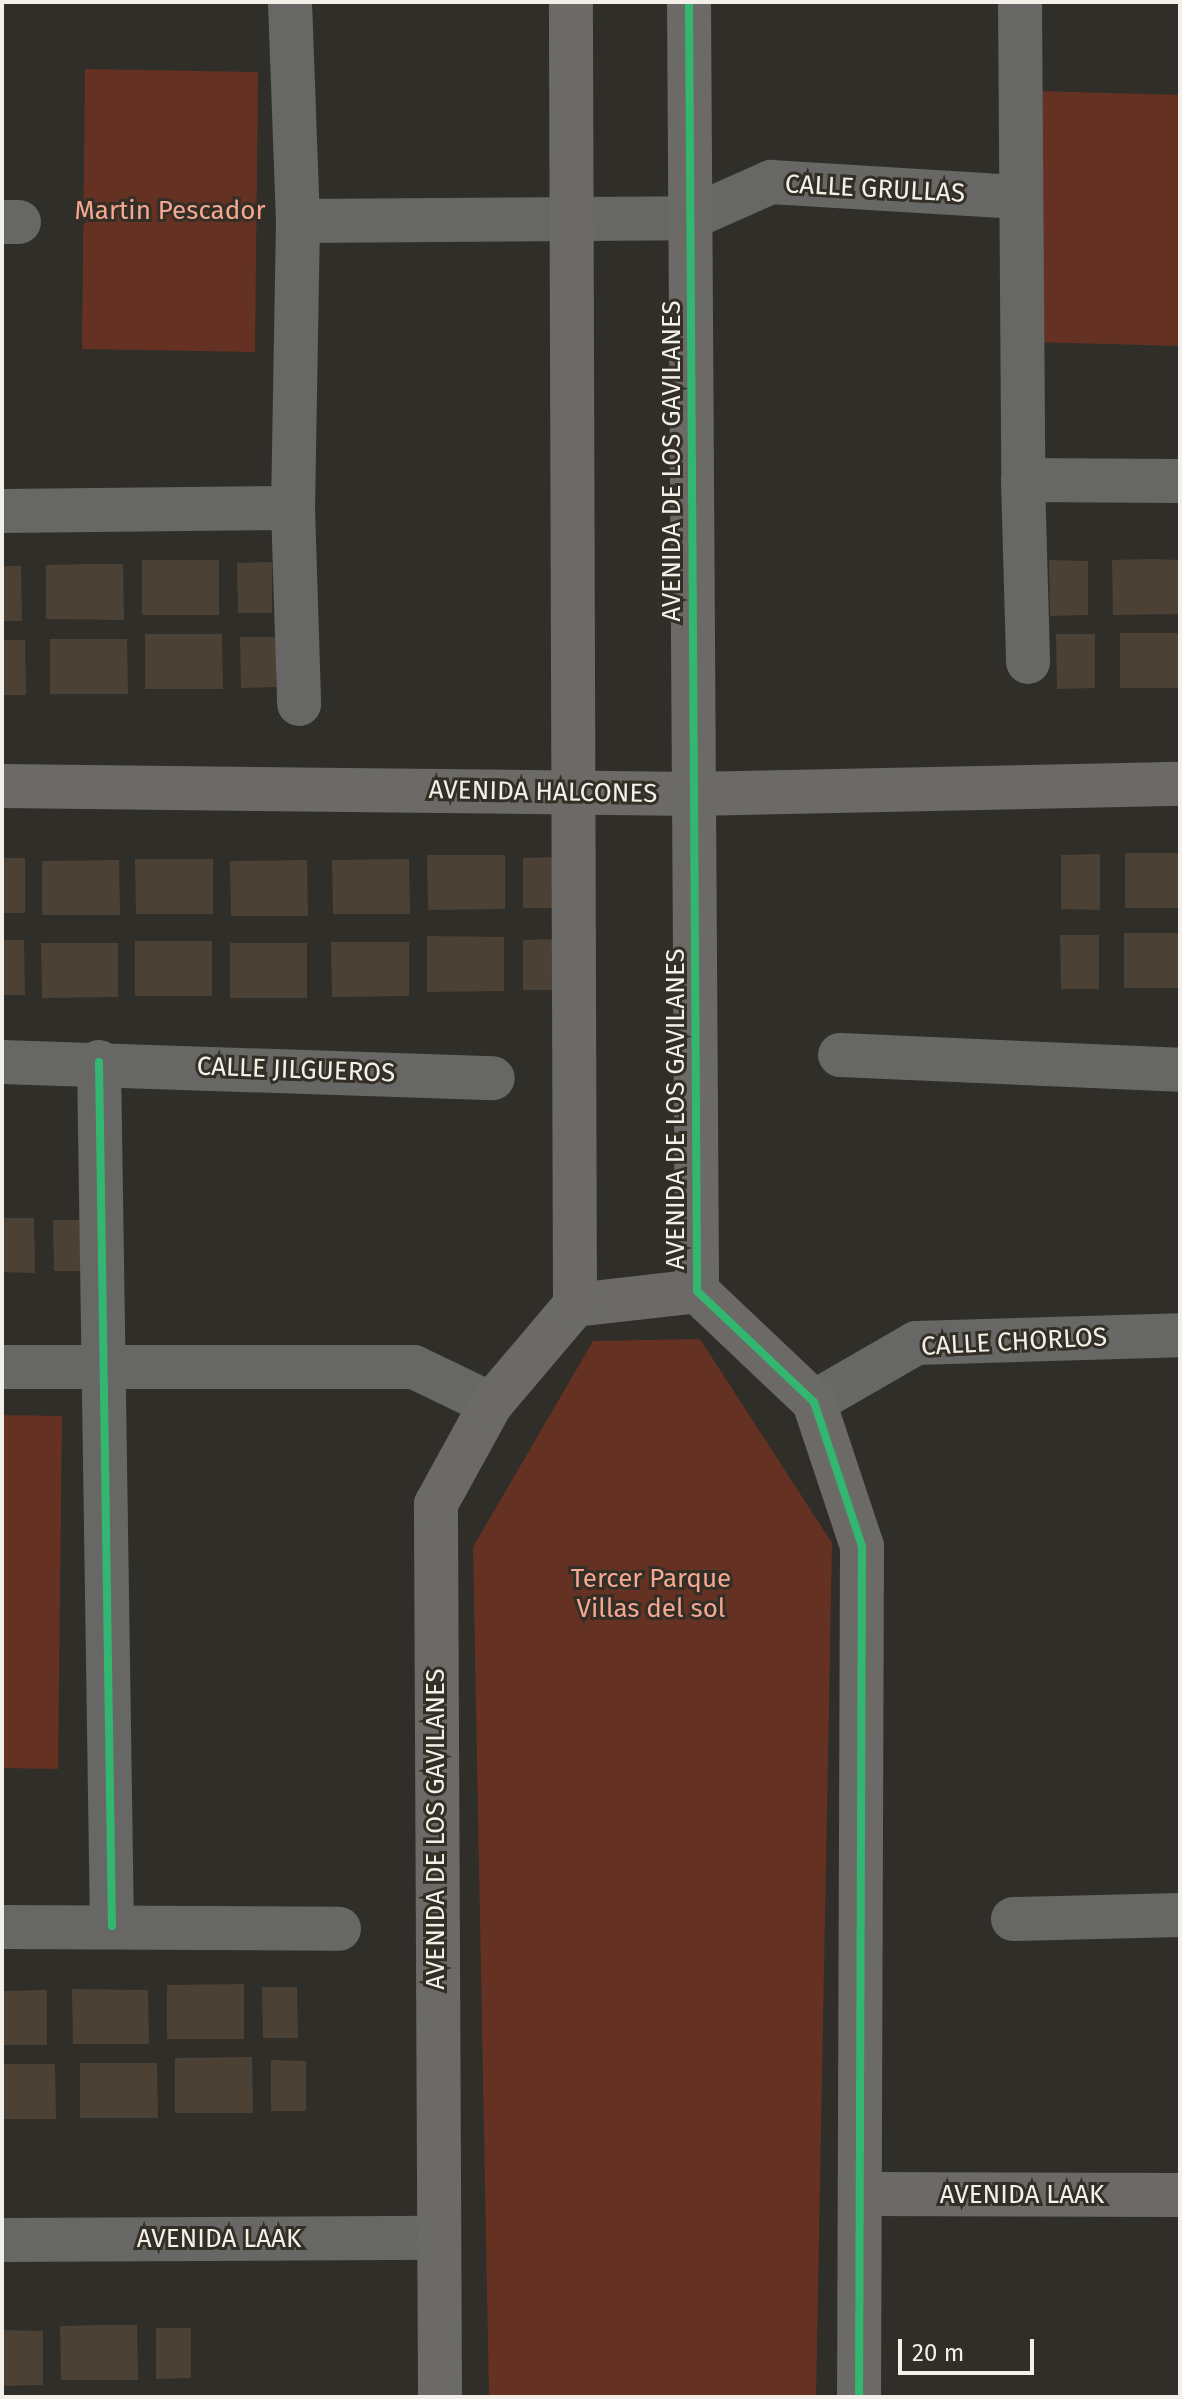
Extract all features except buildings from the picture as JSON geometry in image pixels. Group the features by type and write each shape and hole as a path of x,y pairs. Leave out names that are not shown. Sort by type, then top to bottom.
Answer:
{"street":[{"path":"290,2 298,221 293,508 299,704"},
{"path":"571,2 575,1305"},
{"name":"AVENIDA DE LOS GAVILANES","path":"689,2 697,1291 814,1402 862,1546 865,2194 859,2397"},
{"path":"1020,2 1019,197 1028,662"},
{"name":"CALLE GRULLAS","path":"690,218 771,182 1019,197"},
{"path":"298,221 690,218"},
{"path":"1023,480 1180,481"},
{"path":"2,511 293,508"},
{"name":"AVENIDA HALCONES","path":"2,786 694,794 1180,784"},
{"path":"840,1055 1180,1070"},
{"name":"CALLE JILGUEROS","path":"2,1062 99,1062 493,1078"},
{"path":"99,1062 109,1367 112,1926"},
{"name":"AVENIDA DE LOS GAVILANES","path":"440,2397 436,2238 436,1504 491,1404 575,1305 697,1291"},
{"name":"CALLE CHORLOS","path":"814,1402 916,1343 1180,1335"},
{"path":"2,1367 414,1367 491,1404"},
{"path":"1013,1919 1180,1915"},
{"path":"2,1927 339,1929"},
{"name":"AVENIDA LAAK","path":"865,2194 1180,2195"},
{"name":"AVENIDA LAAK","path":"2,2240 436,2238"}],"green space":[{"name":"Martin Pescador","path":"85,69 258,72 255,352 82,349"},
{"path":"1038,91 1180,95 1180,346 1032,342"},
{"name":"Tercer Parque Villas del sol","path":"700,1339 832,1543 816,2397 489,2397 473,1547 593,1341"},
{"path":"2,1415 62,1416 58,1769 2,1768"}],"cycle path":[{"path":"689,2 697,1291 814,1402 862,1546 859,2397"},
{"path":"99,1062 112,1926"}]}
